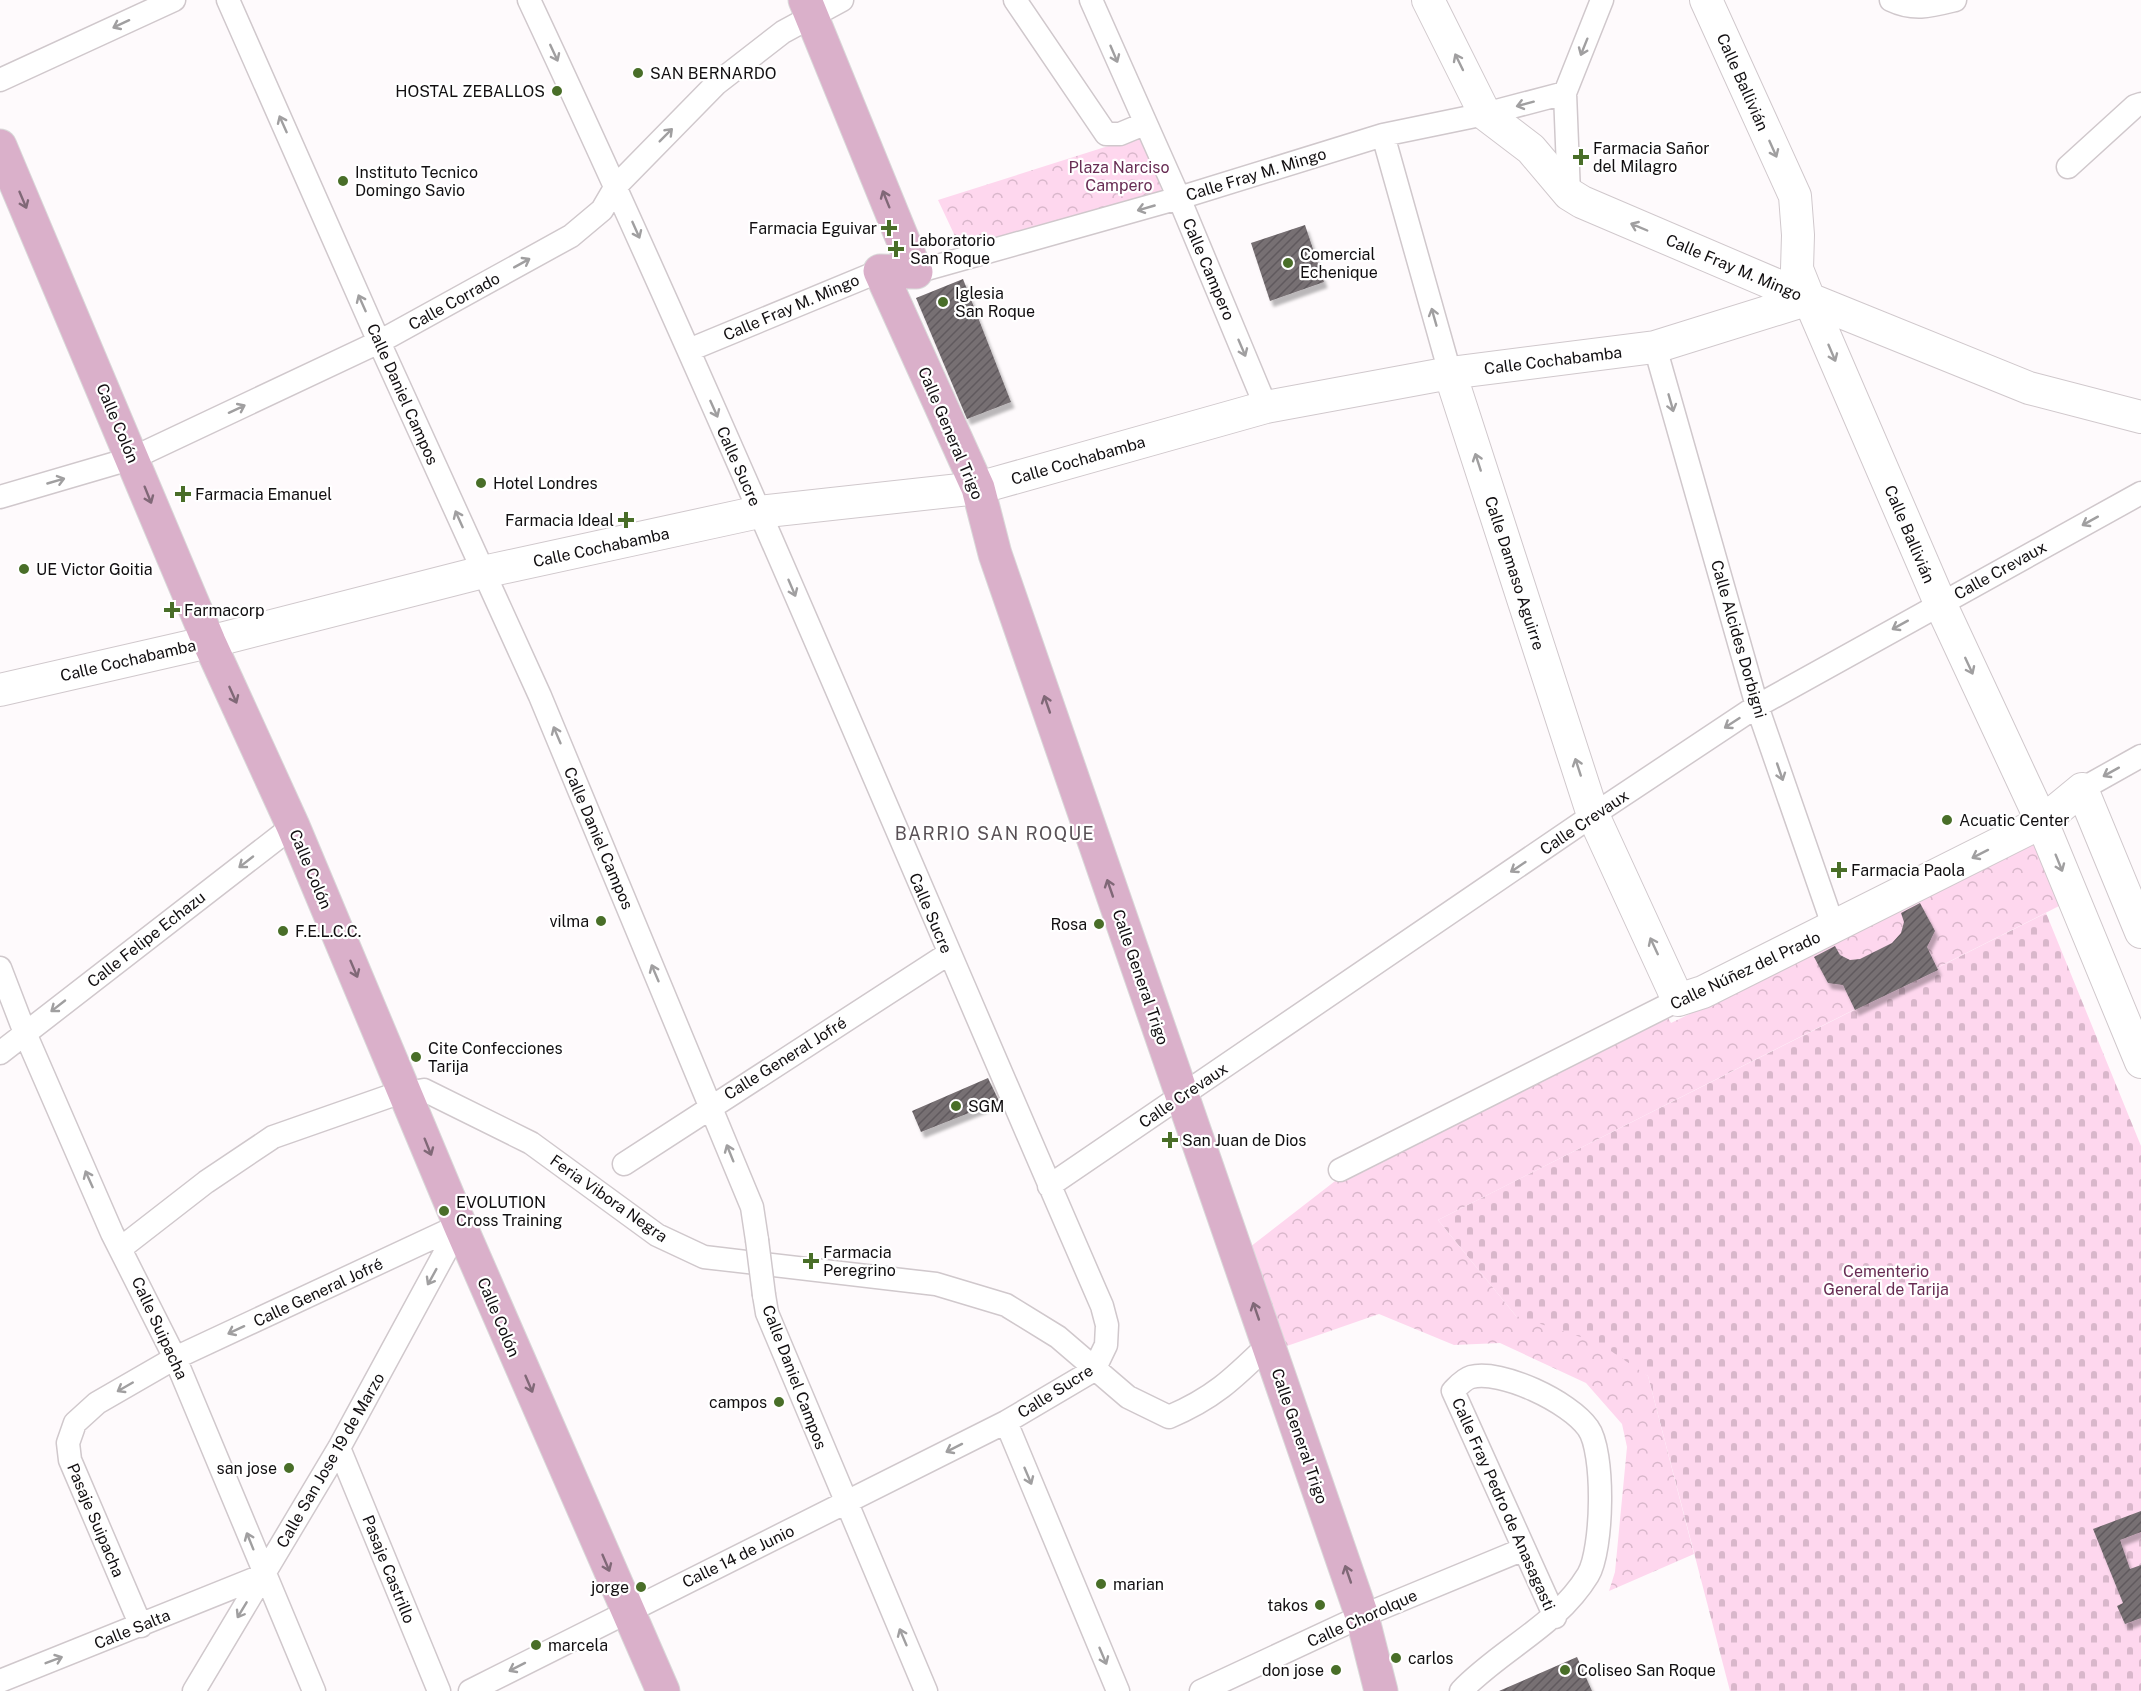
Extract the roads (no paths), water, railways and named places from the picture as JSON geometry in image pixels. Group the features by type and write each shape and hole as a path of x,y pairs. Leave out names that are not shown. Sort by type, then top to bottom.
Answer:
{"main road":[{"path":"809,9 916,272"},
{"name":"Calle Colón","path":"0,146 209,642 292,826 406,1092 460,1225 663,1691"},
{"name":"Calle Fray M. Mingo","path":"880,271 916,272"},
{"name":"Calle General Trigo","path":"880,271 978,488 995,554 1362,1616 1381,1691"}],"street":[{"path":"0,80 174,0"},
{"name":"Calle Daniel Campos","path":"228,0 379,342 540,696 752,1207 767,1313 926,1691"},
{"name":"Calle Sucre","path":"530,0 616,186 759,512 1102,1306 1107,1325 1106,1345 1094,1370 1006,1422 1118,1691"},
{"name":"Calle Corrado","path":"0,497 133,458 379,342 571,236 602,210 616,186 716,84 809,9 842,0"},
{"path":"1015,0 1106,134 1120,134 1144,124"},
{"name":"Calle Campero","path":"1091,0 1144,124 1179,198 1266,407"},
{"path":"1428,0 1485,114"},
{"path":"1569,194 1565,93 1602,0"},
{"name":"Calle Ballivián","path":"1706,0 1795,196 1798,235 1797,269 1809,299 1940,603 2042,822 2141,1062"},
{"path":"1891,0 1906,7 1923,8 1954,0"},
{"name":"Calle Fray M. Mingo","path":"916,272 1179,198 1383,135 1485,114 1565,93"},
{"path":"2068,167 2134,106 2141,104"},
{"name":"Calle Fray M. Mingo","path":"1485,114 1531,149 1569,194 1582,202 1809,299"},
{"name":"Calle Damaso Aguirre","path":"1383,135 1450,373 1593,815 1678,1000"},
{"name":"Calle Fray M. Mingo","path":"688,350 880,271"},
{"path":"1809,299 2029,388 2141,417"},
{"name":"Calle Cochabamba","path":"0,690 209,642 483,572 759,512 978,488 1266,407 1450,373 1655,347 1809,299"},
{"name":"Calle Alcides Dorbigni","path":"1655,347 1757,706 1834,928"},
{"name":"Calle Crevaux","path":"1049,1186 1593,815 1757,706 2141,493"},
{"name":"Calle Núñez del Prado","path":"1340,1170 1678,1000 1703,992 1834,928 2042,822 2082,789 2141,756"},
{"path":"2082,789 2141,932"},
{"name":"Calle Felipe Echazu","path":"0,1053 292,826"},
{"name":"Calle General Jofré","path":"624,1164 710,1106 948,954"},
{"name":"Calle Suipacha","path":"0,968 25,1033 121,1248 175,1358 314,1691"},
{"name":"Feria Vibora Negra","path":"121,1248 206,1182 273,1137 390,1096 424,1090 437,1094 531,1143 657,1235 704,1257 936,1284 1005,1305 1058,1337 1128,1397 1169,1417 1201,1403 1223,1389 1268,1345"},
{"name":"Calle General Jofré","path":"175,1358 460,1225"},
{"name":"Calle San Jose 19 de Marzo","path":"194,1691 339,1448 460,1225"},
{"name":"Pasaje Suipacha","path":"141,1626 70,1460 68,1443 75,1423 97,1403 175,1358"},
{"name":"Calle Fray Pedro de Anasagasti","path":"1482,1375 1513,1380 1533,1389 1570,1412 1588,1427 1595,1443 1600,1506 1597,1548 1589,1574 1556,1617 1524,1549 1453,1391 1467,1378 1482,1375"},
{"name":"Calle 14 de Junio","path":"470,1691 1006,1422"},
{"name":"Pasaje Castrillo","path":"339,1448 439,1691"},
{"name":"Calle Chorolque","path":"1201,1691 1362,1616 1524,1549"},
{"name":"Calle Salta","path":"0,1681 264,1575"},
{"path":"1461,1691 1556,1617"}],"place":[{"name":"SAN BERNARDO","path":"638,73"},
{"name":"HOSTAL ZEBALLOS","path":"557,91"},
{"name":"Farmacia Sañor del Milagro","path":"1581,157"},
{"name":"Instituto Tecnico Domingo Savio","path":"343,181"},
{"name":"Farmacia Eguivar","path":"889,228"},
{"name":"Laboratorio San Roque","path":"896,249"},
{"name":"Comercial Echenique","path":"1288,263"},
{"name":"Iglesia San Roque","path":"943,302"},
{"name":"Hotel Londres","path":"481,483"},
{"name":"Farmacia Emanuel","path":"183,494"},
{"name":"Farmacia Ideal","path":"626,520"},
{"name":"UE Victor Goitia","path":"24,569"},
{"name":"Farmacorp","path":"172,610"},
{"name":"Acuatic Center","path":"1947,820"},
{"name":"Farmacia Paola","path":"1839,870"},
{"name":"vilma","path":"601,921"},
{"name":"Rosa","path":"1099,924"},
{"name":"F.E.L.C.C.","path":"283,931"},
{"name":"Cite Confecciones Tarija","path":"416,1057"},
{"name":"SGM","path":"956,1106"},
{"name":"San Juan de Dios","path":"1170,1140"},
{"name":"EVOLUTION Cross Training","path":"444,1211"},
{"name":"Farmacia Peregrino","path":"811,1261"},
{"name":"campos","path":"779,1402"},
{"name":"san jose","path":"289,1468"},
{"name":"marian","path":"1101,1584"},
{"name":"jorge","path":"641,1587"},
{"name":"takos","path":"1320,1605"},
{"name":"marcela","path":"536,1645"},
{"name":"carlos","path":"1396,1658"},
{"name":"don jose","path":"1336,1670"},
{"name":"Coliseo San Roque","path":"1565,1670"}],"district":[{"name":"BARRIO SAN ROQUE","path":"995,834"}],"park label":[{"name":"Plaza Narciso Campero","path":"1119,176"},
{"name":"Cementerio General de Tarija","path":"1886,1280"}]}
